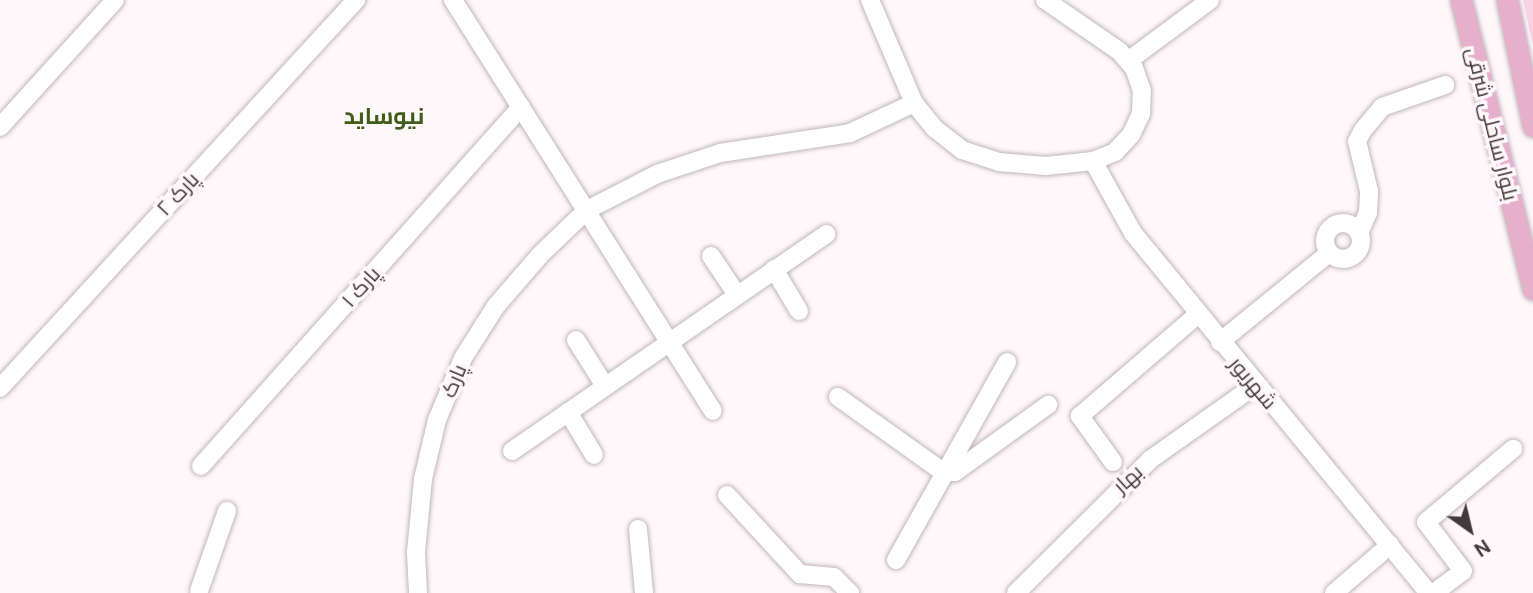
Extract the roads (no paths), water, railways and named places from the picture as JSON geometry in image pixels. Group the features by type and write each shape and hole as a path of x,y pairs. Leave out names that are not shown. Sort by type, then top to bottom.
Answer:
{"main road":[{"name":"بلوار ساحلی شرقی","path":"1461,0 1533,289"},
{"name":"بلوار ساحلی شرقی","path":"1507,0 1533,126"}],"street":[{"path":"0,127 115,0"},
{"name":"پارک ۲","path":"0,388 356,0"},
{"path":"453,0 713,411"},
{"path":"870,2 914,103 934,128 962,150 999,162 1046,166 1093,161 1115,152 1131,135 1141,114 1142,91 1128,61 1058,4 1045,0"},
{"path":"1128,61 1210,0"},
{"path":"1359,233 1345,222 1333,226 1325,235 1329,253 1339,259 1355,254 1361,244 1359,233 1369,191 1357,141 1363,130 1382,107 1445,85"},
{"name":"پارک","path":"418,593 416,552 423,479 437,420 463,358 496,306 586,210 657,174 720,153 850,133 914,103"},
{"name":"پارک ۱","path":"201,466 521,107"},
{"name":"شهریور","path":"1093,161 1133,233 1220,342 1431,593"},
{"path":"512,450 826,234"},
{"path":"1220,342 1329,253"},
{"path":"711,256 737,295"},
{"path":"774,269 799,311"},
{"path":"1112,462 1080,416 1198,314"},
{"path":"576,340 605,386"},
{"path":"896,560 1007,362"},
{"name":"بهار","path":"1016,593 1151,459 1256,385"},
{"path":"838,397 943,472 955,472 1048,405"},
{"path":"568,412 594,455"},
{"path":"1431,593 1463,571 1426,522 1513,449"},
{"path":"727,495 800,574 834,577 850,593"},
{"path":"199,591 227,511"},
{"path":"638,529 644,593"},
{"path":"1334,593 1390,545"}],"district":[{"name":"نیوساید","path":"384,116"}]}
